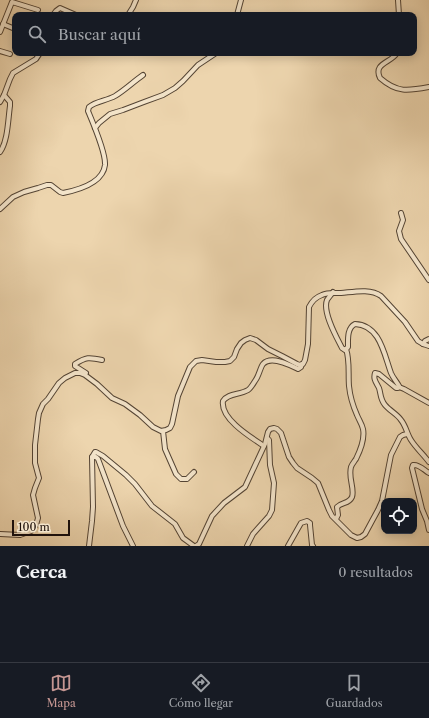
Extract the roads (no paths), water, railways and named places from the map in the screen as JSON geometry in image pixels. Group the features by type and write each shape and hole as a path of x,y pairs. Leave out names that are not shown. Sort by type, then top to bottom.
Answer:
{"street":[{"path":"130,12 136,0"},
{"path":"238,12 241,0"},
{"path":"398,0 399,12"},
{"path":"0,32 12,1 38,10"},
{"path":"55,12 60,8 69,12"},
{"path":"3,24 12,28"},
{"path":"0,51 10,54"},
{"path":"0,102 13,73 38,56"},
{"path":"95,128 99,122 110,114 163,95 175,88 198,65 212,56"},
{"path":"395,56 382,64 380,67 378,75 381,80 403,90 429,87"},
{"path":"0,208 13,197 47,185 51,185 63,193 91,184 98,179 105,164 102,147 88,111 89,107 114,96 143,75"},
{"path":"0,152 2,151 4,144 10,106 10,102 4,95"},
{"path":"401,213 403,220 399,232 401,239 429,280"},
{"path":"333,292 328,299 326,308 337,339 342,348 344,350 346,349"},
{"path":"264,446 229,419 223,409 223,401 228,396 241,394 250,388 257,378 262,366 266,362 271,360 280,361 298,369 302,367 308,344 309,308 314,299 321,295 333,292 365,292 379,294 405,322 418,341 429,346"},
{"path":"336,519 338,515 337,507 348,502 352,496 353,491 350,478 351,470 352,465 359,453 363,435 362,428 350,397 348,356 346,349 348,347 349,332 352,325 361,324 369,329 380,342 399,387"},
{"path":"102,360 91,357 74,365 76,368 86,372 112,398 132,409 153,427 163,431 171,426 176,402 181,389 190,367 196,361 230,361 241,344 250,338 297,364 302,364"},
{"path":"423,344 429,339"},
{"path":"429,403 404,389 399,387 395,388 378,373 374,374 381,398 386,406 400,419 412,442 429,462"},
{"path":"0,534 20,535 33,529 37,523 33,495 40,478 35,463 35,445 38,418 43,404 59,383 73,374 83,374 95,382"},
{"path":"89,546 93,514 92,457 95,452 98,452 135,484 152,506 176,524 183,538 195,546 199,544 212,516 224,503 246,487 264,446 268,432 270,429 274,428 280,433 293,464 318,483 328,510 353,537 359,537 365,534 378,510 382,501 391,455 400,437 407,434"},
{"path":"163,431 164,444 167,454 177,476 181,479 187,480 194,472"},
{"path":"247,546 253,534 269,516 272,510 274,484 270,465 269,440 267,438"},
{"path":"92,457 96,457 98,459 123,526 133,546"},
{"path":"429,473 416,465 412,468 429,530"},
{"path":"288,546 301,523 306,521 310,523 313,546"}]}
